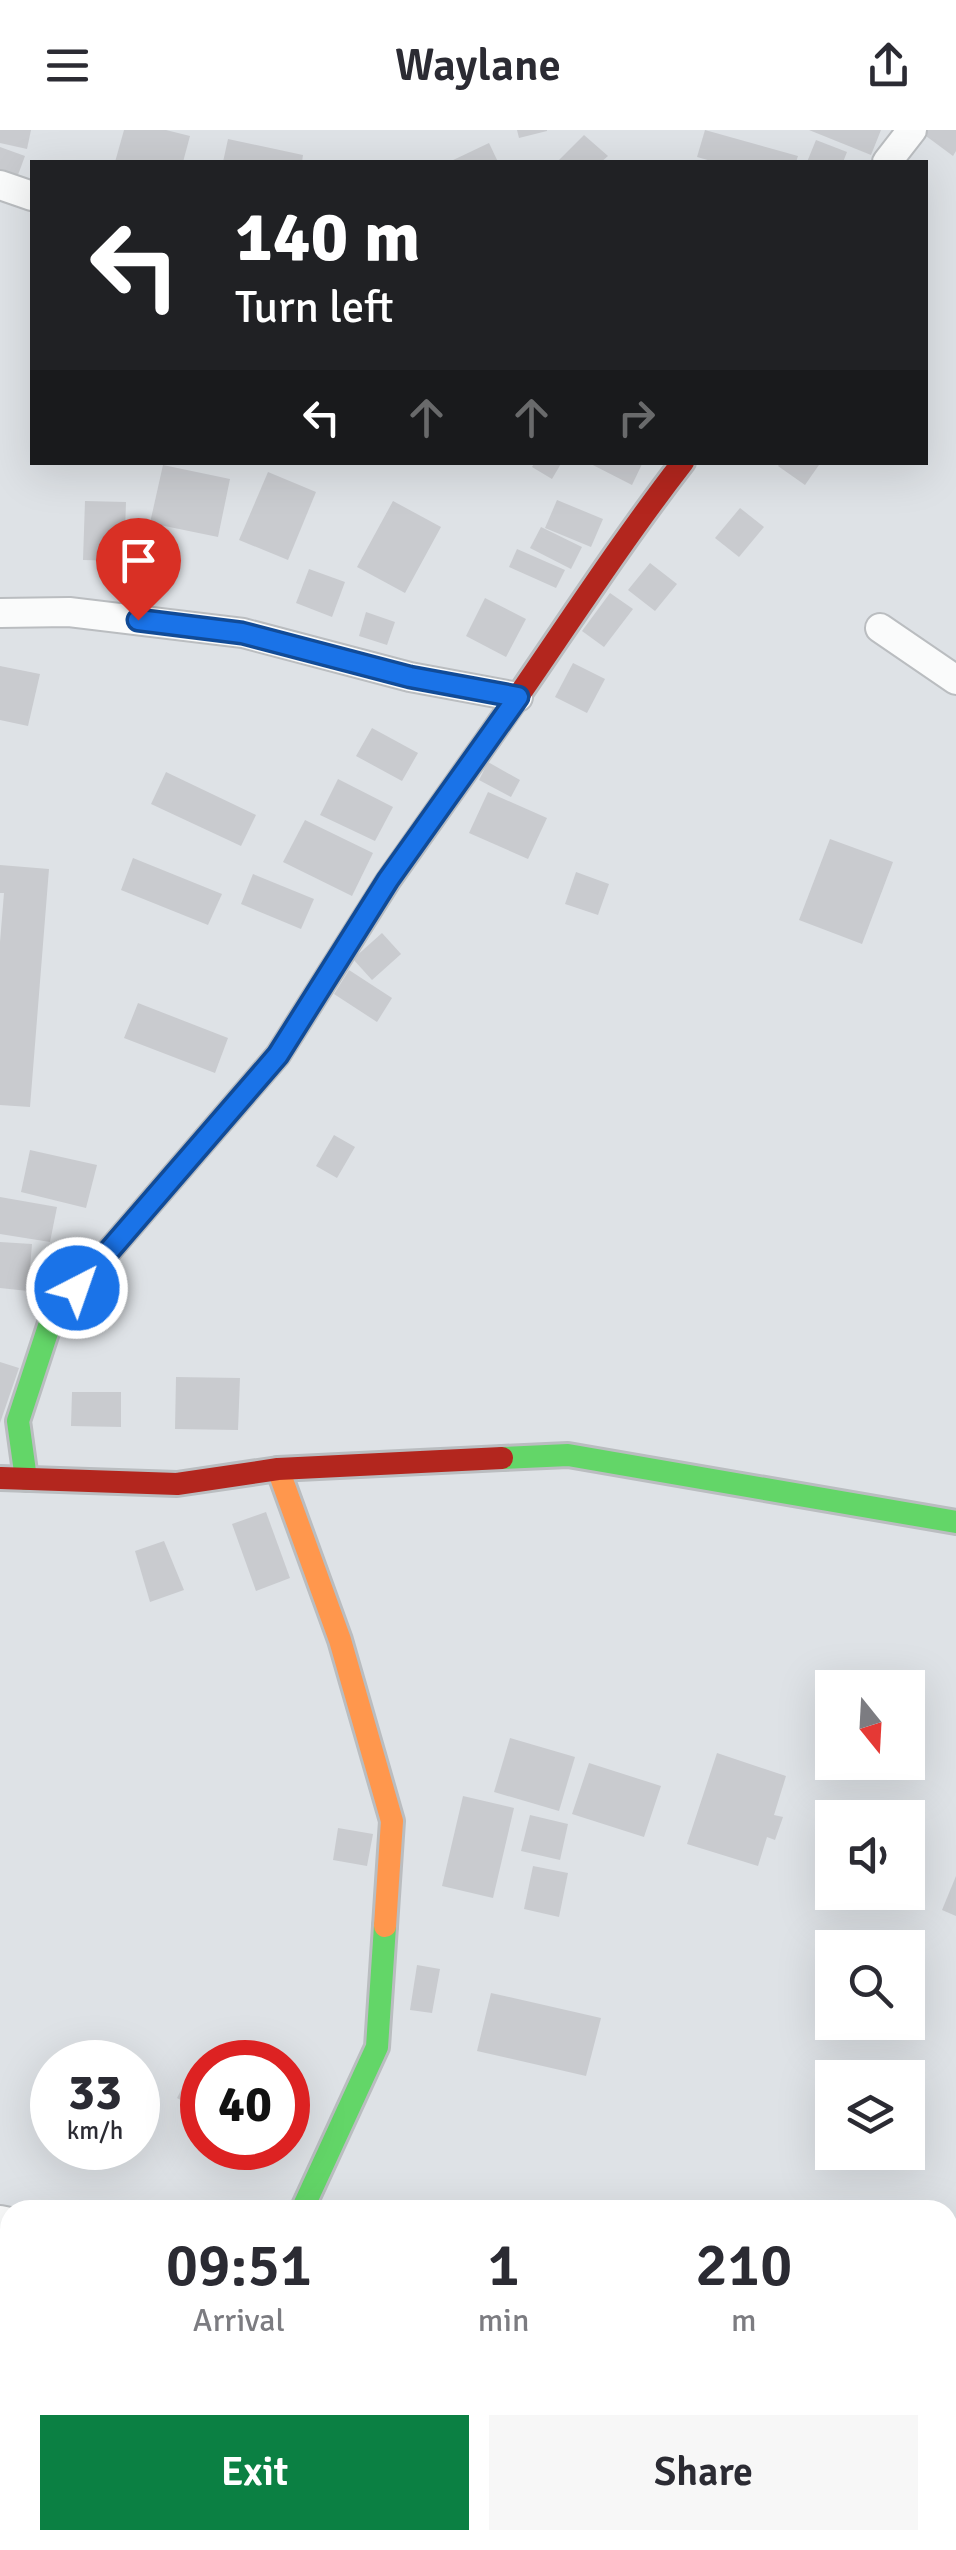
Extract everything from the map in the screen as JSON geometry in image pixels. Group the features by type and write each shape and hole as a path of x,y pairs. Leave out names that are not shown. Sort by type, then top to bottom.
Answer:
{"street":[{"path":"889,160 912,130"},
{"path":"0,185 30,195"},
{"path":"26,1479 18,1421 52,1316 278,1055 388,880 570,625 627,534 681,465"},
{"path":"0,613 69,612 242,633 410,677 518,697"},
{"path":"880,628 956,680"},
{"path":"0,1478 177,1484 278,1469 568,1455 956,1522"},
{"path":"278,1469 340,1640 392,1821 377,2048 307,2200"}],"building":[{"path":"0,130 31,130 27,149 0,143"},
{"path":"124,130 166,130 190,136 184,160 116,160"},
{"path":"517,130 547,130 547,131 519,138"},
{"path":"705,130 798,156 797,160 697,157"},
{"path":"809,130 881,130 871,155"},
{"path":"956,130 953,156 922,133"},
{"path":"584,135 608,156 603,160 559,160"},
{"path":"228,139 303,155 302,160 223,160"},
{"path":"816,140 847,152 844,160 808,160"},
{"path":"489,143 497,160 453,160"},
{"path":"0,147 25,156 15,183 0,178"},
{"path":"163,465 230,479 218,537 150,523"},
{"path":"533,465 560,465 552,479"},
{"path":"593,465 642,465 632,485"},
{"path":"779,465 819,465 805,485"},
{"path":"268,472 316,492 288,560 239,540"},
{"path":"557,500 603,519 591,547 545,528"},
{"path":"85,501 126,502 124,561 83,560"},
{"path":"393,501 441,527 405,593 357,567"},
{"path":"740,508 764,527 739,557 715,538"},
{"path":"541,527 582,547 571,569 530,548"},
{"path":"517,549 565,570 556,588 509,567"},
{"path":"650,563 677,584 655,611 628,590"},
{"path":"309,569 345,582 332,617 296,603"},
{"path":"610,593 633,609 604,647 582,631"},
{"path":"485,598 526,619 506,657 466,636"},
{"path":"366,612 395,622 387,645 359,636"},
{"path":"573,663 605,679 587,713 555,697"},
{"path":"0,666 40,674 28,726 0,720"},
{"path":"372,728 418,753 402,781 356,756"},
{"path":"488,762 520,780 511,797 479,780"},
{"path":"166,772 256,815 241,846 151,804"},
{"path":"338,779 393,807 375,841 320,815"},
{"path":"488,792 547,818 528,859 469,833"},
{"path":"305,820 373,853 352,896 283,862"},
{"path":"830,839 893,862 862,944 799,920"},
{"path":"133,858 222,894 208,925 121,890"},
{"path":"0,865 49,869 30,1107 0,1105 0,942 4,893 0,893"},
{"path":"576,872 609,884 598,915 565,904"},
{"path":"253,874 314,899 301,929 241,904"},
{"path":"382,933 401,954 372,980 353,959"},
{"path":"349,970 392,998 377,1022 334,994"},
{"path":"138,1003 228,1038 215,1073 124,1038"},
{"path":"334,1135 355,1147 337,1178 316,1166"},
{"path":"30,1150 97,1165 86,1208 21,1192"},
{"path":"0,1197 57,1207 50,1242 0,1234"},
{"path":"0,1242 32,1244 28,1291 0,1288"},
{"path":"0,1362 19,1368 0,1423"},
{"path":"176,1377 240,1378 238,1430 175,1429"},
{"path":"72,1392 121,1392 121,1427 71,1426"},
{"path":"266,1512 290,1578 256,1591 232,1524"},
{"path":"164,1541 184,1590 150,1602 135,1551"},
{"path":"510,1738 575,1757 559,1811 494,1792"},
{"path":"717,1753 786,1776 774,1815 783,1817 775,1840 767,1837 758,1866 687,1844"},
{"path":"589,1763 661,1786 644,1837 572,1814"},
{"path":"463,1796 514,1808 493,1898 442,1886"},
{"path":"530,1815 568,1824 560,1860 521,1851"},
{"path":"338,1828 373,1834 367,1866 333,1860"},
{"path":"533,1866 568,1873 559,1917 524,1909"},
{"path":"956,1876 956,1916 942,1910"},
{"path":"417,1965 440,1969 432,2013 410,2010"},
{"path":"491,1993 601,2018 586,2076 477,2051"}],"traffic: fast":[{"path":"26,1479 18,1421 52,1317 278,1055 388,881 489,738"},
{"path":"502,1458 568,1455 956,1522"},
{"path":"307,2200 377,2047 385,1926"}],"traffic: slow":[{"path":"278,1469 340,1640 392,1821 385,1926"}],"traffic: jam":[{"path":"489,738 681,465"},
{"path":"1,1478 177,1484 278,1469 502,1458"}],"route":[{"path":"77,1288 278,1055 388,880 518,697 410,677 242,633 138,620"}]}
